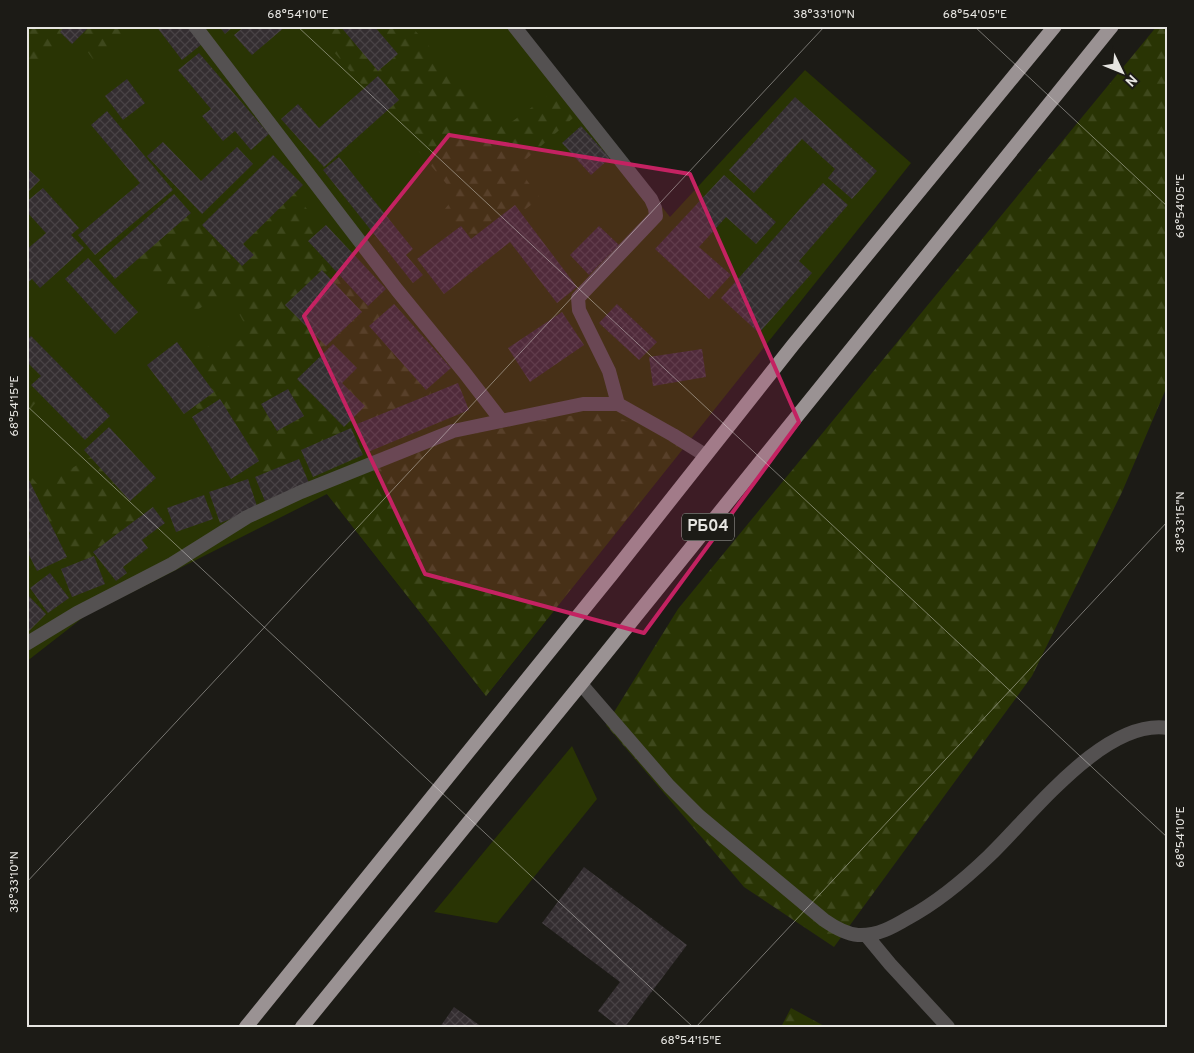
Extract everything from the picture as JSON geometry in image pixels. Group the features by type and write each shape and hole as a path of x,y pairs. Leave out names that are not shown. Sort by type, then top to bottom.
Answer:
{"highway":[{"name":"РБ04","path":"246,1027 612,574 793,345 1055,26"},
{"name":"РБ04","path":"302,1027 1112,26"}],"lane":[{"path":"195,26 397,290 464,372 500,420"},
{"path":"514,26 651,199 655,208 656,216 578,298 579,310 609,371 618,404"},
{"path":"26,644 77,614 172,564 247,517 301,492 453,431 584,404 618,404 673,434 705,455"},
{"path":"581,684 669,786 704,821 824,920 836,928 857,935 866,935 890,928 924,910 944,895 990,856 1063,781 1104,747 1124,734 1139,729 1152,727 1168,728"},
{"path":"866,935 948,1027"}],"highlighted area":[{"path":"449,135 690,174 799,422 644,633 425,574 304,316"}],"green space":[{"path":"26,26 519,26 670,217 805,70 911,163 486,696 327,494 85,616 26,662"},
{"path":"26,26 129,26 97,65 72,30 26,76"},
{"path":"314,26 411,26 443,62 506,126 553,92 573,118 517,167 540,198 464,256 441,214 456,195"},
{"path":"1157,26 1168,26 1168,384 1122,492 1032,676 834,947 744,887 606,725 678,609"},
{"path":"284,180 432,367 430,405 271,490 164,372 199,337 218,356 250,333 226,291 188,316 129,254 177,213 226,236"},
{"path":"26,381 38,400 26,414"},
{"path":"603,411 672,441 683,448 486,696 327,494 323,484 434,443 536,421"},
{"path":"101,451 147,521 80,585 26,524 26,471 40,487"},
{"path":"572,746 597,799 497,923 434,912"},
{"path":"791,1008 826,1027 781,1027"}],"building":[{"path":"65,26 90,26 72,44 60,32"},
{"path":"156,26 188,26 202,44 182,60"},
{"path":"219,26 234,26 225,34"},
{"path":"245,26 286,26 252,55 234,35"},
{"path":"340,26 374,26 398,54 378,71"},
{"path":"199,53 269,134 251,150 235,131 223,141 202,116 211,109 178,70"},
{"path":"378,76 399,100 324,167 281,119 298,104 319,128"},
{"path":"127,79 145,103 123,120 105,96"},
{"path":"795,97 877,171 852,199 828,178 835,169 802,139 754,193 729,170"},
{"path":"107,111 173,190 95,255 78,235 140,183 91,125"},
{"path":"581,126 610,158 591,175 562,143"},
{"path":"163,142 201,181 237,147 253,164 202,214 147,156"},
{"path":"273,155 303,185 243,244 254,255 242,266 202,225"},
{"path":"339,157 413,249 406,255 423,275 413,283 323,170"},
{"path":"26,167 40,180 26,194"},
{"path":"724,175 776,222 756,244 726,217 699,247 731,275 709,299 655,249"},
{"path":"823,183 848,205 799,261 812,273 759,333 721,298"},
{"path":"43,188 79,228 71,235 84,248 40,288 32,279 26,284 26,250 46,233 26,211 26,202"},
{"path":"174,194 191,213 115,279 99,260"},
{"path":"515,205 577,287 557,303 510,242 444,294 417,259 461,226 471,239"},
{"path":"326,225 386,289 368,306 308,241"},
{"path":"599,226 619,245 589,275 570,255"},
{"path":"88,258 138,312 115,334 65,279"},
{"path":"322,270 362,312 326,346 285,305"},
{"path":"394,304 451,368 426,390 369,326"},
{"path":"617,304 657,342 639,360 599,323"},
{"path":"562,312 584,345 530,382 508,348"},
{"path":"31,336 110,416 85,440 31,385 41,376 26,361 26,341"},
{"path":"177,342 214,392 184,414 147,365"},
{"path":"333,344 357,368 342,383 365,406 344,427 297,379"},
{"path":"702,349 706,377 653,386 649,357"},
{"path":"458,383 469,410 368,452 357,424"},
{"path":"288,389 304,416 277,431 261,404"},
{"path":"220,399 259,461 231,479 192,417"},
{"path":"109,427 156,478 130,501 84,450"},
{"path":"351,428 363,455 313,477 301,450"},
{"path":"299,459 309,483 265,501 255,477"},
{"path":"28,478 67,557 37,571 26,549 26,536 30,534 26,526 26,479"},
{"path":"248,479 258,509 220,523 209,492"},
{"path":"204,495 213,519 176,532 167,508"},
{"path":"153,507 165,523 142,540 148,548 123,567 127,573 116,581 93,552"},
{"path":"94,556 105,584 72,597 61,569"},
{"path":"50,573 69,598 48,613 30,588"},
{"path":"26,593 46,614 28,632 26,630"},
{"path":"584,867 687,945 625,1027 619,1027 598,1011 620,982 542,923"},
{"path":"454,1007 482,1027 440,1027"}]}
